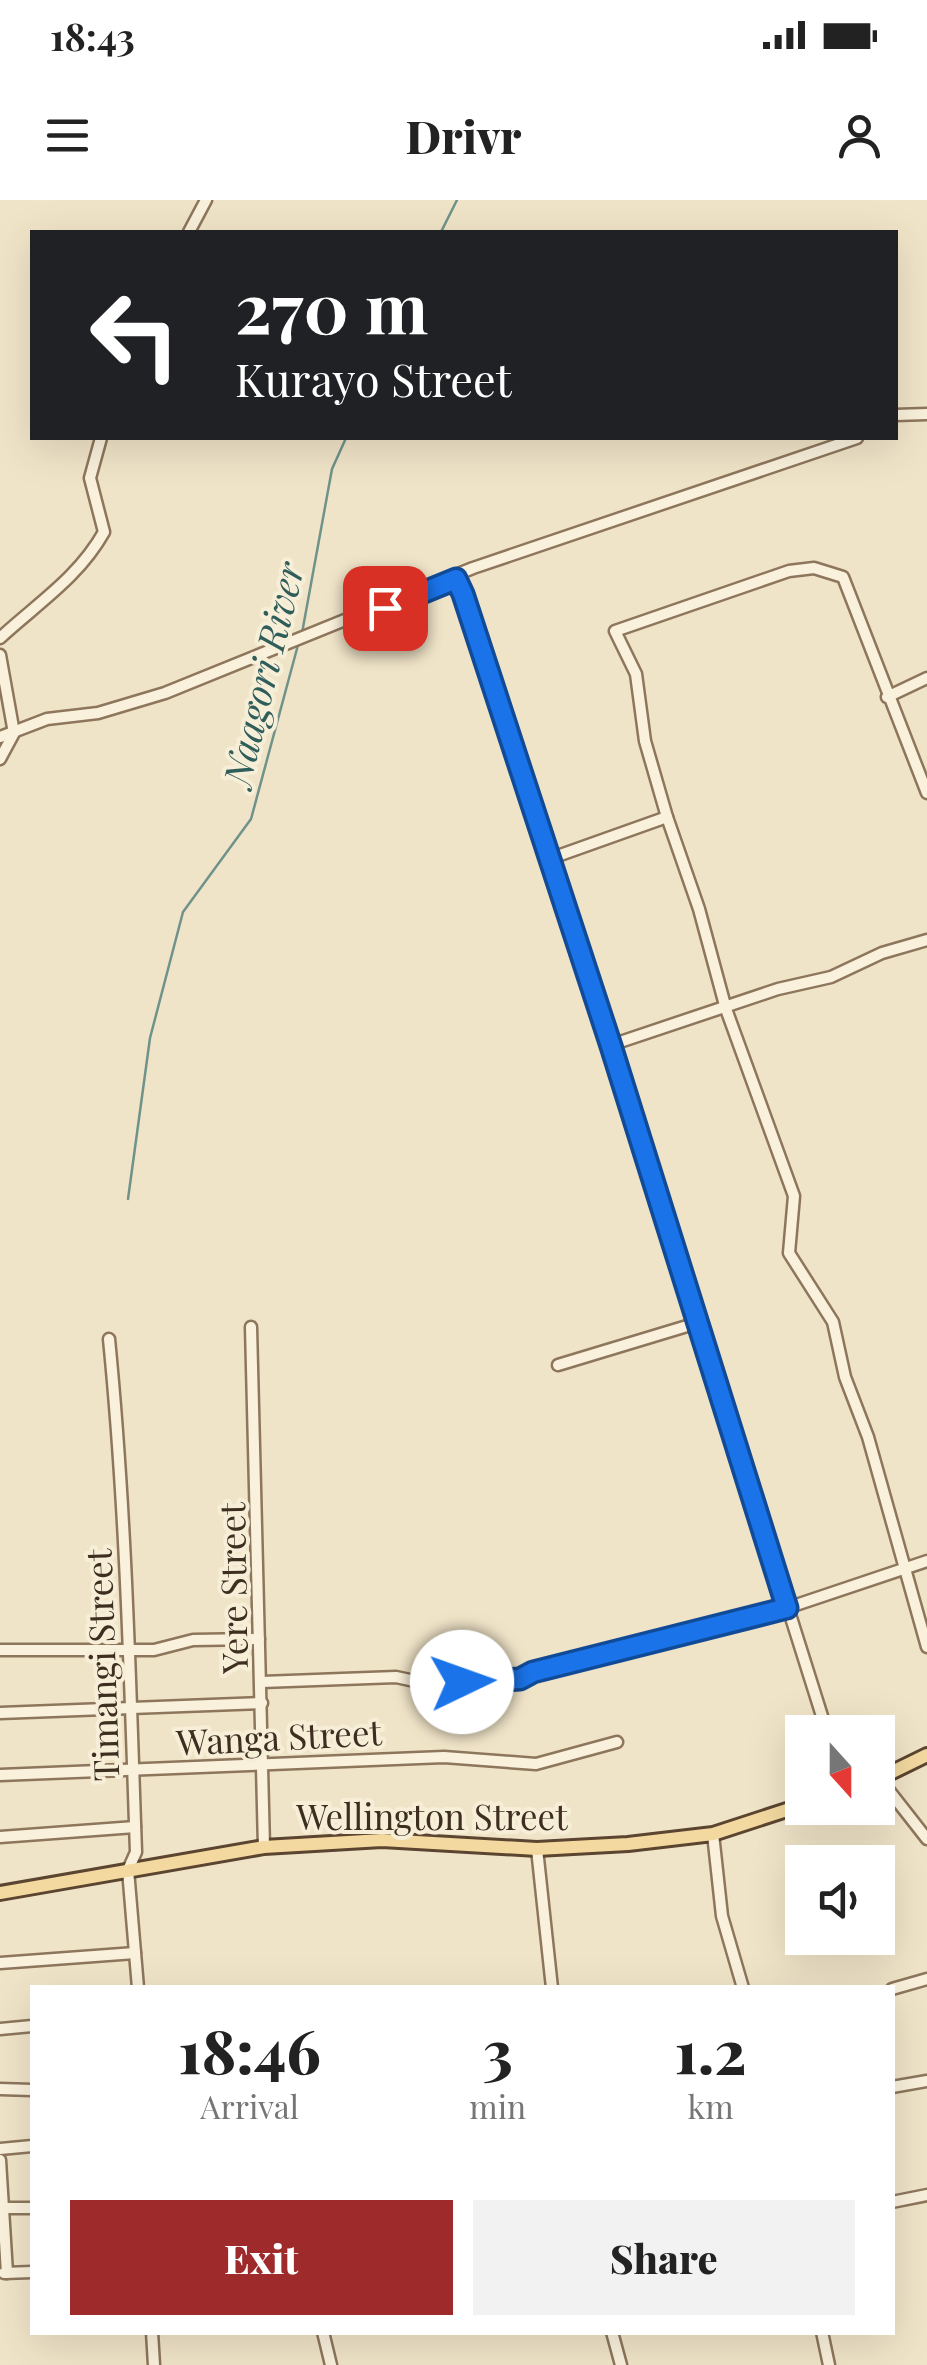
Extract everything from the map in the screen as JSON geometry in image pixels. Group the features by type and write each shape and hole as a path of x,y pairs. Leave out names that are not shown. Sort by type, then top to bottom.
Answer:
{"main road":[{"path":"895,1771 927,1755"},
{"name":"Wellington Street","path":"0,1892 264,1847 382,1840 537,1849 714,1834 785,1811"}],"street":[{"path":"190,230 206,200"},
{"path":"898,415 927,414"},
{"path":"0,638 54,596 91,555 104,532 90,478 100,440"},
{"path":"0,737 47,719 98,713 165,692 322,627 456,579 473,568 851,440"},
{"path":"927,793 842,577 814,568 789,571 615,631 636,674 646,741 726,1009 794,1196 790,1253 833,1322 927,1647"},
{"path":"456,579 611,1046 822,1715"},
{"path":"0,655 14,733 0,758"},
{"path":"887,697 927,678"},
{"path":"549,859 667,818"},
{"path":"611,1046 778,989 831,978 882,953 927,940"},
{"path":"558,1365 697,1323"},
{"name":"Yere Street","path":"251,1327 264,1847"},
{"name":"Timangi Street","path":"109,1339 124,1508 125,1648 136,1852 128,1870 138,1985"},
{"path":"262,1682 396,1676 433,1685 520,1679 533,1672 787,1608 927,1562"},
{"path":"0,1650 154,1650 193,1640 259,1639"},
{"path":"0,1713 262,1703"},
{"name":"Wanga Street","path":"0,1775 264,1761 444,1757 536,1764 617,1742"},
{"path":"895,1799 927,1840"},
{"path":"0,1838 135,1827"},
{"path":"714,1834 722,1916 742,1985"},
{"path":"537,1849 552,1985"},
{"path":"0,1963 136,1953"},
{"path":"895,1988 927,1978"},
{"path":"0,2029 30,2026"},
{"path":"895,2086 927,2081"},
{"path":"0,2089 30,2090"},
{"path":"0,2149 30,2146"},
{"path":"0,2160 3,2274 30,2272"},
{"path":"895,2201 927,2196"},
{"path":"2,2209 30,2208"},
{"path":"152,2335 154,2365"},
{"path":"324,2335 332,2365"},
{"path":"613,2335 620,2365"},
{"path":"823,2335 829,2365"}],"waterway":[{"name":"Naagori River","path":"442,230 457,200"},
{"name":"Naagori River","path":"302,633 332,469 345,440"},
{"name":"Naagori River","path":"128,1199 150,1038 183,912 251,819 298,645"}],"route":[{"path":"385,608 456,579 463,594 611,1046 787,1608 533,1672 520,1679 462,1682"}]}
